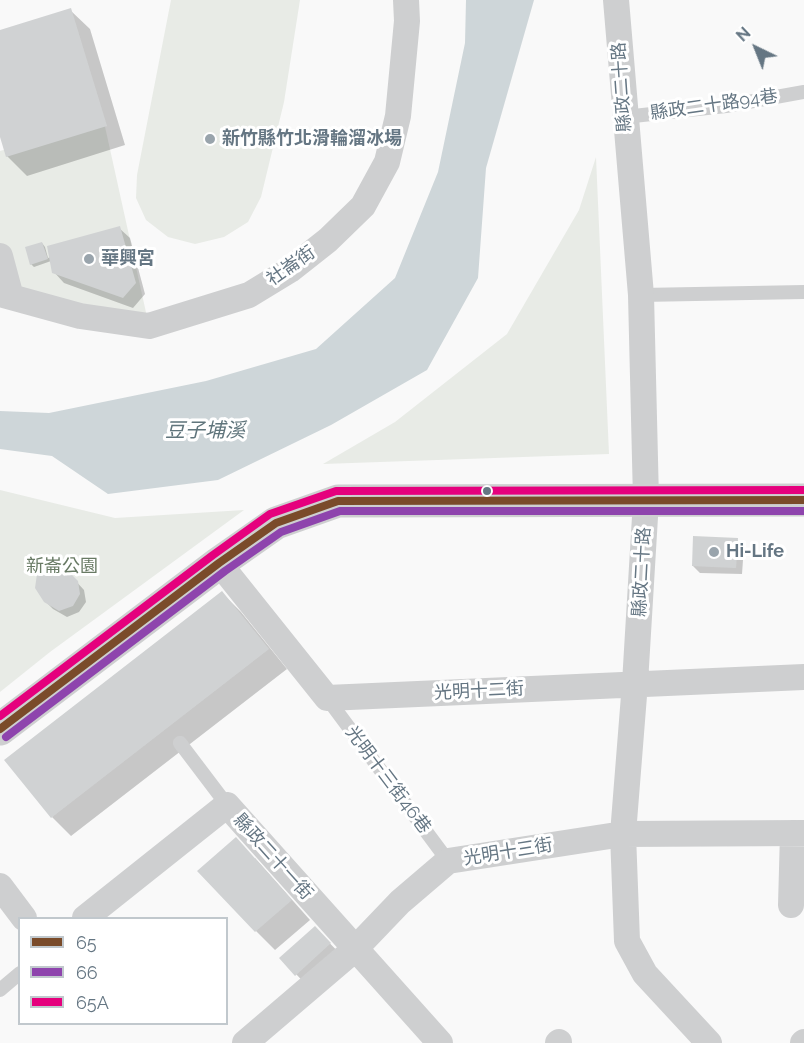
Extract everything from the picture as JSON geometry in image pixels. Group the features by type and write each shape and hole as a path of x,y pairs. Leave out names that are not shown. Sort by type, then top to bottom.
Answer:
{"street":[{"name":"社崙街","path":"5,296 80,316 149,326 249,295 290,270 328,240 363,206 387,162 398,116 407,21 406,0"},
{"name":"縣政二十路","path":"616,0 624,117 641,296 646,500 623,834 627,941 645,974 709,1043"},
{"path":"0,256 5,296"},
{"path":"0,729 219,563 276,523 338,501 804,500"},
{"path":"219,563 327,698"},
{"name":"光明十二街","path":"327,698 804,677"},
{"name":"縣政二十一街","path":"86,917 227,805 440,1043"},
{"path":"791,906 798,833"},
{"name":"光明十三街","path":"245,1043 355,949 400,902 448,861 623,834 798,833"},
{"path":"0,886 23,917"}],"lane":[{"name":"縣政二十路94巷","path":"624,117 726,106 804,92"},
{"path":"641,296 804,292"},
{"name":"光明十三街46巷","path":"327,698 448,861"},
{"path":"180,743 227,805"},
{"path":"0,990 18,975"}],"green space":[{"name":"新竹縣竹北滑輪溜冰場","path":"171,0 300,0 284,102 261,197 248,222 224,237 195,244 168,237 146,220 136,198 137,175"},
{"path":"104,122 149,326 11,297 0,256 0,151"},
{"path":"596,157 609,454 323,464 395,422 507,334 579,210"},
{"name":"新崙公園","path":"0,490 115,518 244,510 50,652 0,692"}],"water":[{"name":"豆子埔溪","path":"466,0 534,0 486,168 478,278 427,370 331,425 218,480 108,494 52,456 0,449 0,411 49,413 206,381 316,349 395,278 438,172 465,43"}],"building":[{"path":"71,8 107,126 6,157 0,137 0,30"},
{"name":"華興宮","path":"120,226 136,283 123,298 52,273 47,246"},
{"path":"42,242 48,259 30,265 25,247"},
{"name":"Hi-Life","path":"693,536 738,538 736,568 692,566"},
{"path":"60,563 78,581 80,594 73,606 59,611 44,602 35,588 37,574 49,564"},
{"path":"222,591 269,649 51,818 4,760"},
{"path":"236,837 292,900 255,932 197,871"},
{"path":"315,926 331,943 295,976 279,958"}],"transit line":[{"name":"65A","path":"0,716 270,514 336,491 804,490"},
{"name":"65","path":"0,729 219,563 276,523 338,501 804,500"},
{"name":"66","path":"6,737 225,571 281,532 340,511 804,511"}],"place":[{"name":"新竹縣竹北滑輪溜冰場","path":"210,139"},
{"name":"華興宮","path":"89,259"},
{"name":"Hi-Life","path":"714,552"}]}
